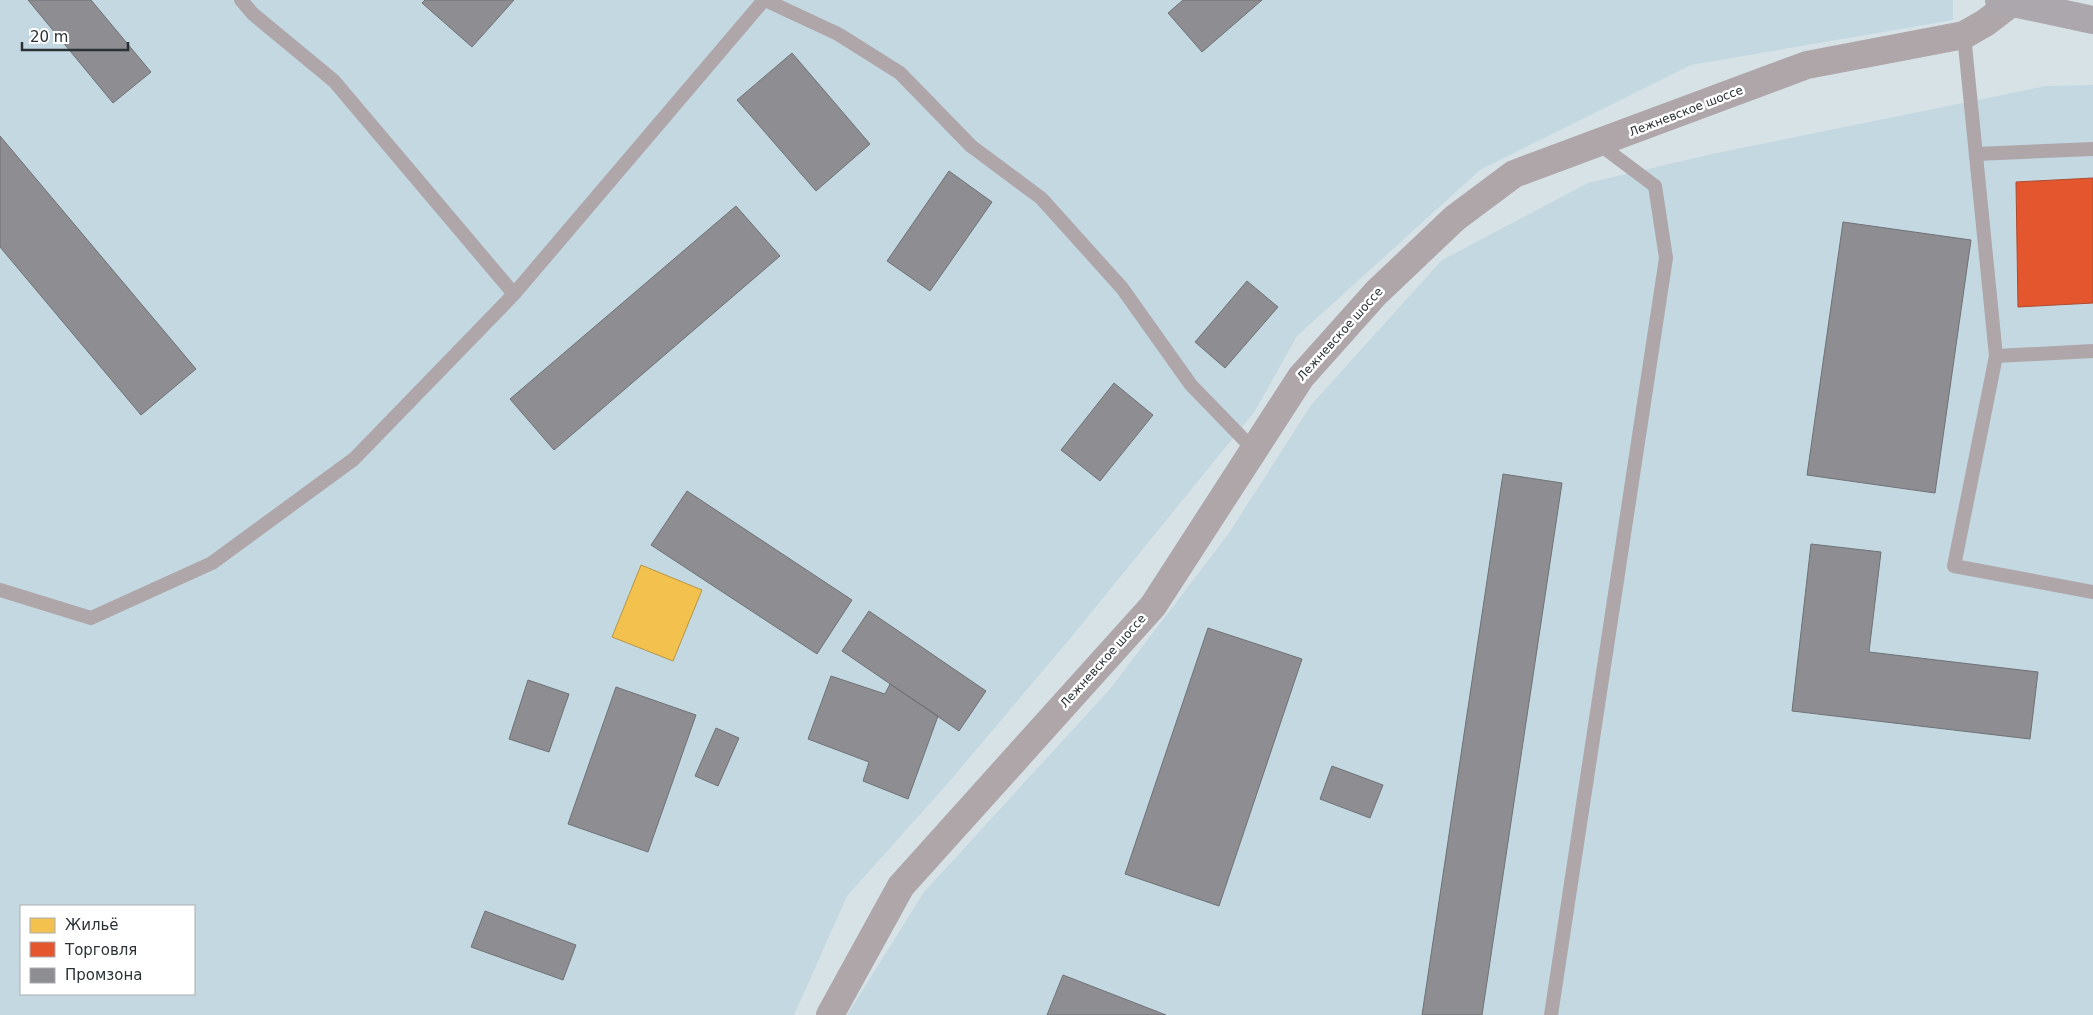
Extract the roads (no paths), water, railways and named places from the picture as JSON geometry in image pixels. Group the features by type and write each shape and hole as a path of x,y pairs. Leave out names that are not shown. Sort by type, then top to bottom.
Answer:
{"main road":[{"path":"2006,1 2093,20"}],"street":[{"name":"Лежневское шоссе","path":"830,1015 900,886 1152,606 1301,377 1376,293 1455,218 1514,174 1807,65 1964,35 1985,23 2006,1"}],"lane":[{"path":"241,0 252,14 334,81 514,294"},
{"path":"0,590 92,618 212,563 354,459 514,294 765,0 838,34 900,73 971,146 1041,198 1122,288 1191,385 1254,450"},
{"path":"1964,35 1996,356 1954,566 2093,592"},
{"path":"1551,1015 1666,258 1655,186 1598,144"},
{"path":"1976,154 2093,149"},
{"path":"1996,356 2093,351"}]}
